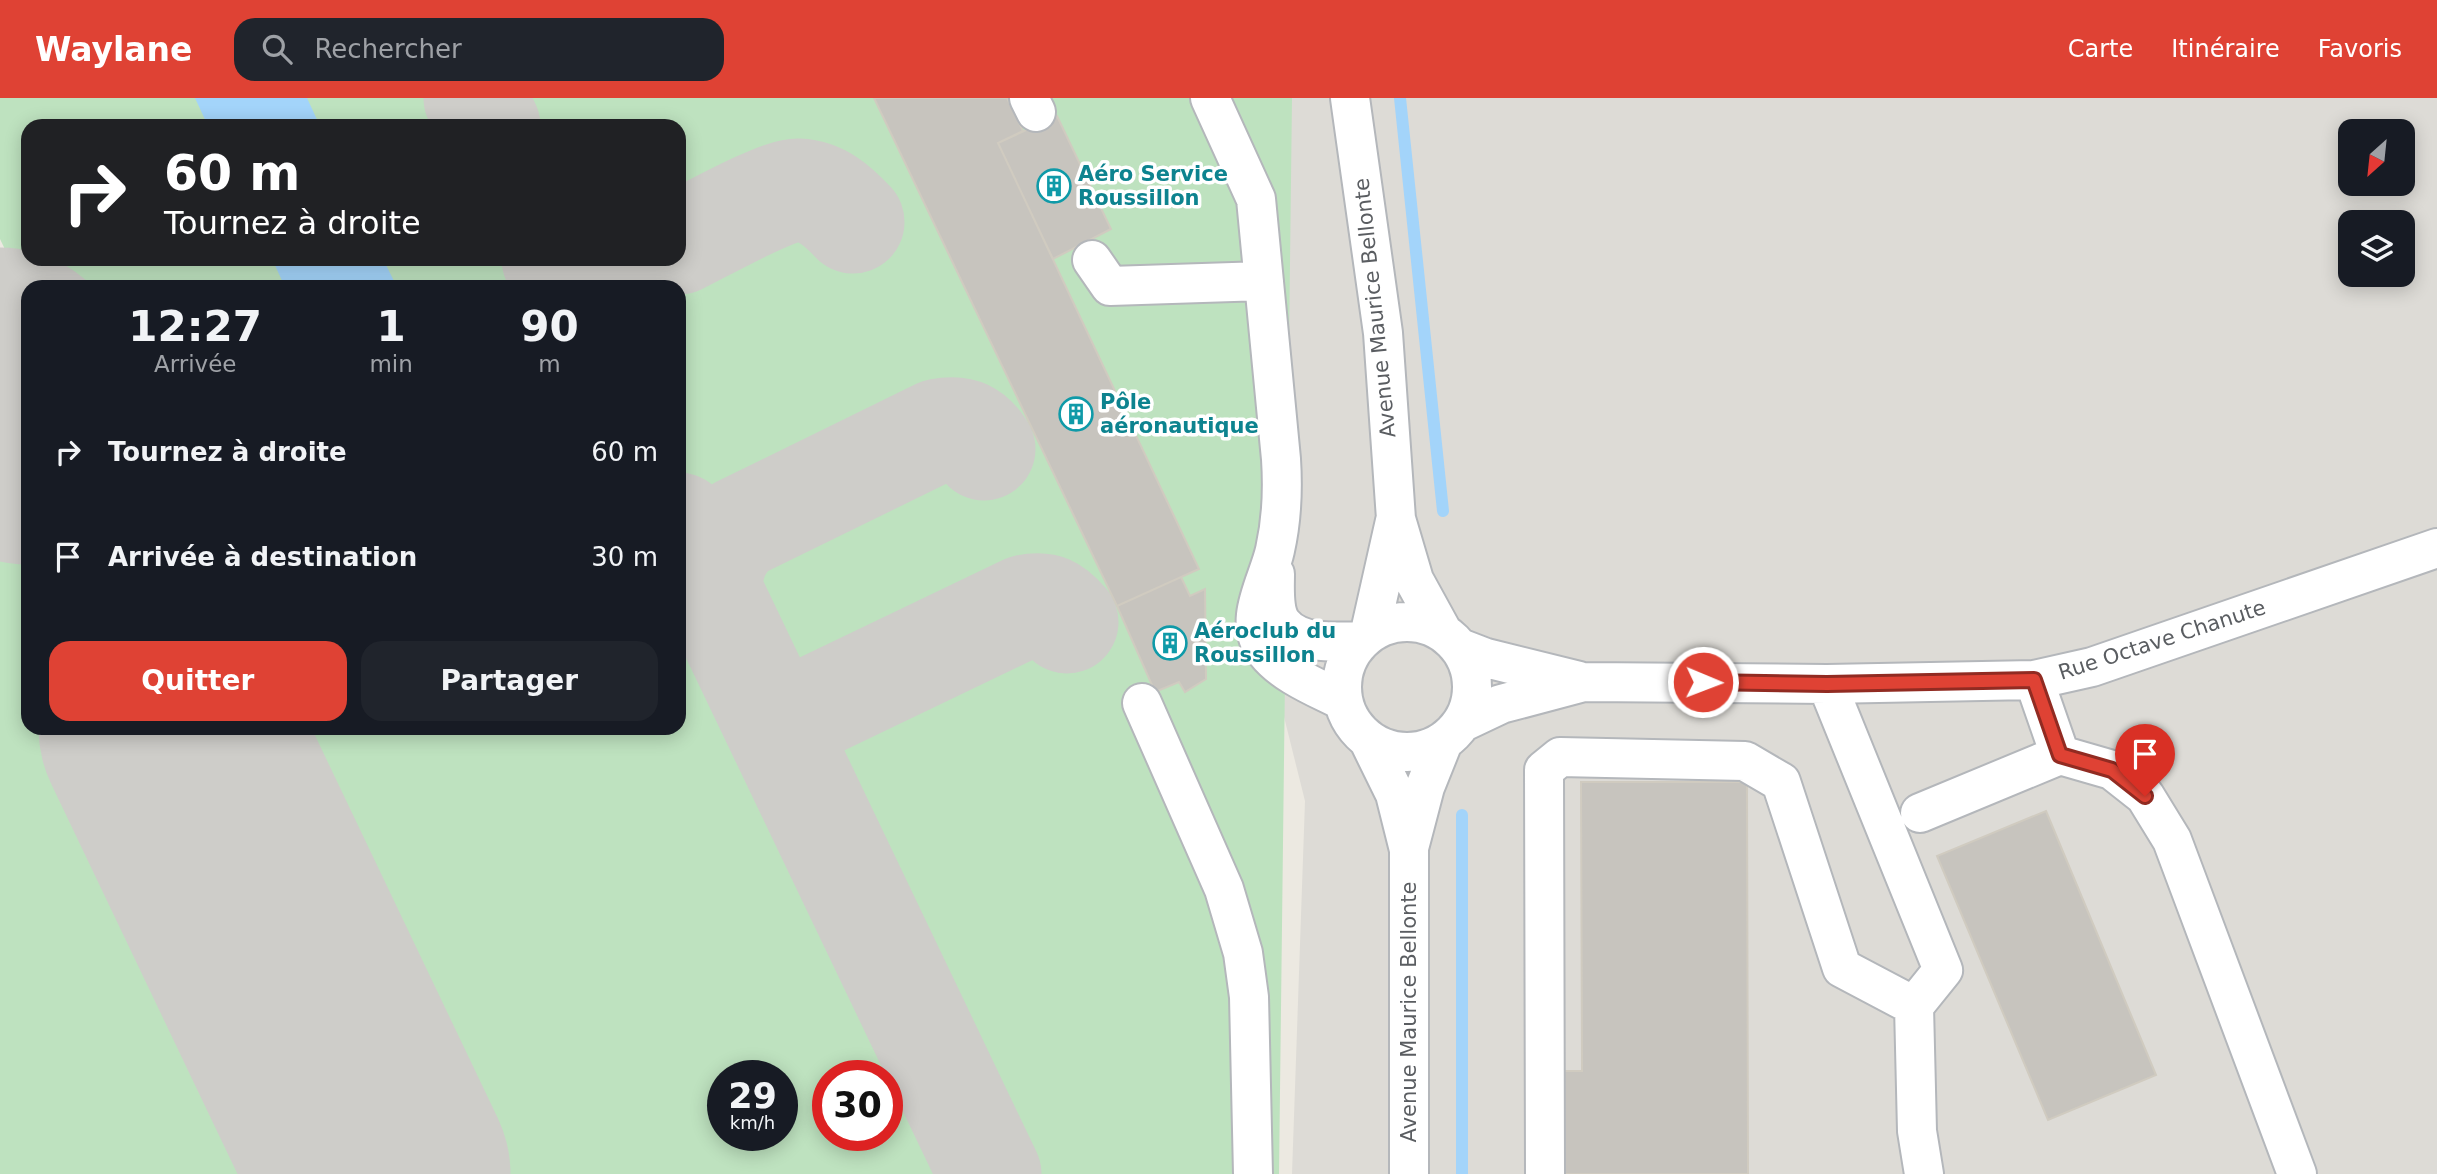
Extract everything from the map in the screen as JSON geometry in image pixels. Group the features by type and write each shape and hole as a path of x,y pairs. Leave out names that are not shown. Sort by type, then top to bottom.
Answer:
{"street":[{"path":"1210,98 1256,199 1283,500 1275,551 1275,601 1281,623 1300,636 1330,643 1365,637 1388,624 1406,622 1424,624 1451,640 1469,665 1473,685 1470,705 1453,732 1425,750 1405,753 1386,750 1369,741 1357,730 1348,717 1341,680 1347,659 1365,637"},
{"name":"Avenue Maurice Bellonte","path":"1350,98 1383,332 1396,519 1414,580 1451,640"},
{"path":"1092,260 1110,286 1264,281"},
{"name":"Avenue Maurice Bellonte","path":"1365,637 1396,519"},
{"name":"Rue Octave Chanute","path":"1451,640 1486,658 1584,682 1827,684 2034,680 2092,667 2437,548"},
{"path":"1275,551 1257,604 1258,639 1267,654 1289,672 1343,701"},
{"path":"2034,680 2060,755"},
{"name":"Rue Octave Chanute","path":"1453,732 1501,704 1584,682"},
{"path":"1827,684 1943,970 1914,1006 1917,1131 1924,1174"},
{"path":"1142,703 1224,888 1243,953 1249,997 1253,1174"},
{"name":"Avenue Maurice Bellonte","path":"1409,850 1425,787 1453,732"},
{"name":"Avenue Maurice Bellonte","path":"1369,741 1395,794 1409,850 1409,1174"},
{"path":"1920,813 2060,755 2112,770 2145,796 2172,840 2297,1174"},
{"path":"1545,1174 1545,770 1560,757 1745,761 1780,782 1842,968 1914,1006"}],"shaded area":[{"path":"1107,98 2437,98 2437,1174 1292,1174 1305,801 1146,163"}],"green space":[{"path":"0,98 442,98 452,119 21,119 21,266 521,266 528,280 21,280 21,282 0,239"},
{"path":"504,98 1292,98 1279,1174 1015,1174 814,739 686,482 686,280 590,280 584,266 686,266 686,119 514,119"},
{"path":"0,510 21,554 21,735 107,735 317,1174 0,1174"},
{"path":"686,613 898,1060 812,1060 812,1151 903,1151 903,1071 952,1174 447,1174 237,735 686,735"}],"water":[{"path":"195,98 307,98 317,119 205,119"},
{"path":"275,266 386,266 394,280 282,280"}],"building":[{"name":"Pôle aéronautique","path":"874,98 1007,98 1023,131 998,143 1199,569 1117,606"},
{"name":"Aéro Service Roussillon","path":"1057,116 1111,229 1053,259 998,143"},
{"name":"Aéroclub du Roussillon","path":"1181,577 1190,596 1205,589 1206,679 1185,692 1179,682 1155,692 1117,606"},
{"path":"1581,782 1747,782 1748,1174 1555,1174 1555,1071 1582,1071"},
{"path":"2046,811 2156,1075 2048,1120 1937,856"}],"waterway":[{"path":"1400,98 1443,511"},
{"path":"1462,815 1462,1174"}],"taxiway":[{"path":"475,98 486,119"},
{"path":"686,239 758,203 798,190 822,196 853,222"},
{"path":"565,266 584,274 618,274"},
{"path":"710,589 718,555 726,541 739,528 939,430 965,431 975,437 984,449"},
{"path":"686,539 990,1174"},
{"path":"785,744 792,722 801,714 1026,606 1049,607 1067,622"}],"runway":[{"path":"0,377 21,420"},
{"path":"171,735 381,1174"}],"place":[{"name":"Aéro Service Roussillon","path":"1054,186"},
{"name":"Pôle aéronautique","path":"1076,414"},
{"name":"Aéroclub du Roussillon","path":"1170,643"}],"route":[{"path":"1703,682 1827,684 2034,680 2060,755 2112,770 2145,796"}]}
